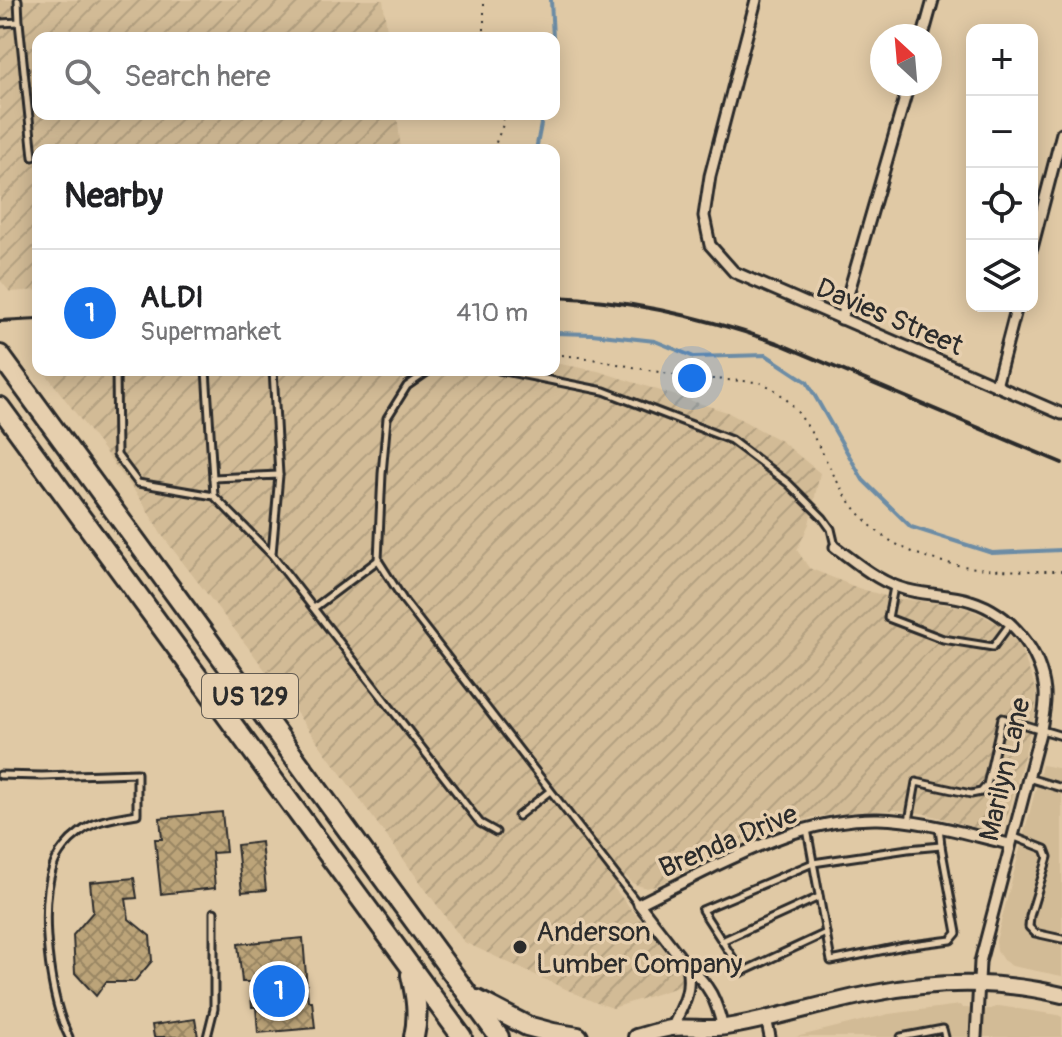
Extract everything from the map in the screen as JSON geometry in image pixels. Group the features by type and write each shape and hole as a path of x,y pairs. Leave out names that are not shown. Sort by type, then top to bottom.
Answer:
{"highway":[{"name":"US 129","path":"0,355 499,1037"},
{"name":"US 129","path":"0,407 462,1037"},
{"path":"408,964 417,1002 414,1037"},
{"path":"471,997 527,1026 578,1037"}],"main road":[{"path":"636,1037 672,1028 723,1028 873,993 953,983 1026,988 1062,995"},
{"path":"709,1037 723,1028"}],"street":[{"name":"Davies Street","path":"756,0 710,176 704,216 710,245 734,272 1062,414"},
{"path":"926,24 933,0"},
{"path":"841,319 906,96"},
{"path":"1034,240 1062,133"},
{"path":"996,386 1015,312"},
{"name":"Marilyn Lane","path":"835,547 894,586 913,592 970,600 1011,622 1031,650 1043,682 1045,707 1041,729 980,962 976,1037"},
{"name":"Brenda Drive","path":"723,1028 710,989 687,966 639,904 775,839 807,828 852,820 909,822 1010,840"},
{"path":"672,1028 689,991 687,966"},
{"path":"766,1018 770,1037"}],"lane":[{"path":"18,0 32,147"},
{"path":"0,23 19,22"},
{"path":"116,376 117,455 138,483 214,496 272,555 480,823 496,832"},
{"path":"206,376 214,496"},
{"path":"272,555 279,475 273,376"},
{"path":"421,376 407,386 387,418 378,560 404,601 639,904"},
{"path":"529,376 604,391 731,440 788,483 823,518 831,529 835,547"},
{"path":"213,478 279,475"},
{"path":"314,608 378,560"},
{"path":"894,586 888,618 943,639 993,647 1011,622"},
{"path":"909,822 916,782 971,794 981,792 987,785 1002,718 1062,736"},
{"path":"0,775 137,773 137,814 98,820 78,833 62,849 53,866 48,897 48,945 55,992 69,1037"},
{"path":"1028,778 1062,788"},
{"path":"518,816 550,791"},
{"path":"807,828 831,961 951,940 957,933 939,826"},
{"path":"1010,840 1045,849 1048,857 1029,927 1035,933 1062,939"},
{"path":"826,933 742,972 702,910 813,863 941,846"},
{"path":"722,941 819,897"},
{"path":"207,1037 214,1009 214,912"},
{"path":"901,1037 943,1029 945,1037"}],"path":[{"path":"484,0 484,32"},
{"path":"495,144 503,120"},
{"path":"560,355 684,377 767,385 787,400 810,432 844,492 867,522 883,535 927,557 955,565 995,570 1062,571"}],"shaded area":[{"path":"0,0 383,0 387,32 32,32 32,120 398,120 400,144 32,144 32,290 10,292 0,280"},
{"path":"560,364 598,371 727,412 781,441 820,473 809,524 797,550 809,568 858,588 899,600 962,607 1000,625 1020,646 1036,689 1036,711 1008,815 1003,824 989,831 922,813 896,810 813,817 767,832 655,886 640,886 626,876 613,887 683,972 684,985 613,1008 594,1002 464,942 254,655 161,534 142,501 48,376 560,376"},
{"path":"1042,765 1062,769 1062,976 1012,966 997,951 996,941"},
{"path":"960,1005 962,1008 991,1009 999,1006 1058,1015 1062,1017 1062,1037 796,1037 889,1014"}],"building":[{"path":"222,812 226,852 212,853 215,888 161,894 155,839 162,839 160,818"},
{"path":"261,842 266,890 242,892 237,845"},
{"path":"134,878 137,898 126,899 129,919 150,936 152,961 134,982 106,982 96,996 75,973 73,935 93,912 90,882"},
{"path":"303,938 308,1001 312,1001 315,1028 258,1033 250,982 242,982 238,944"},
{"path":"195,1019 198,1037 154,1037 152,1025"}],"waterway":[{"path":"551,0 553,32"},
{"path":"537,144 542,120"},
{"path":"560,333 655,341 694,357 766,355 807,382 863,480 911,527 992,553 1062,550"}],"railway":[{"path":"560,297 640,306 697,318 753,335 1062,463"},
{"path":"0,321 32,319"}],"place":[{"name":"Anderson Lumber Company","path":"520,947"},
{"name":"ALDI","path":"279,991"}]}
